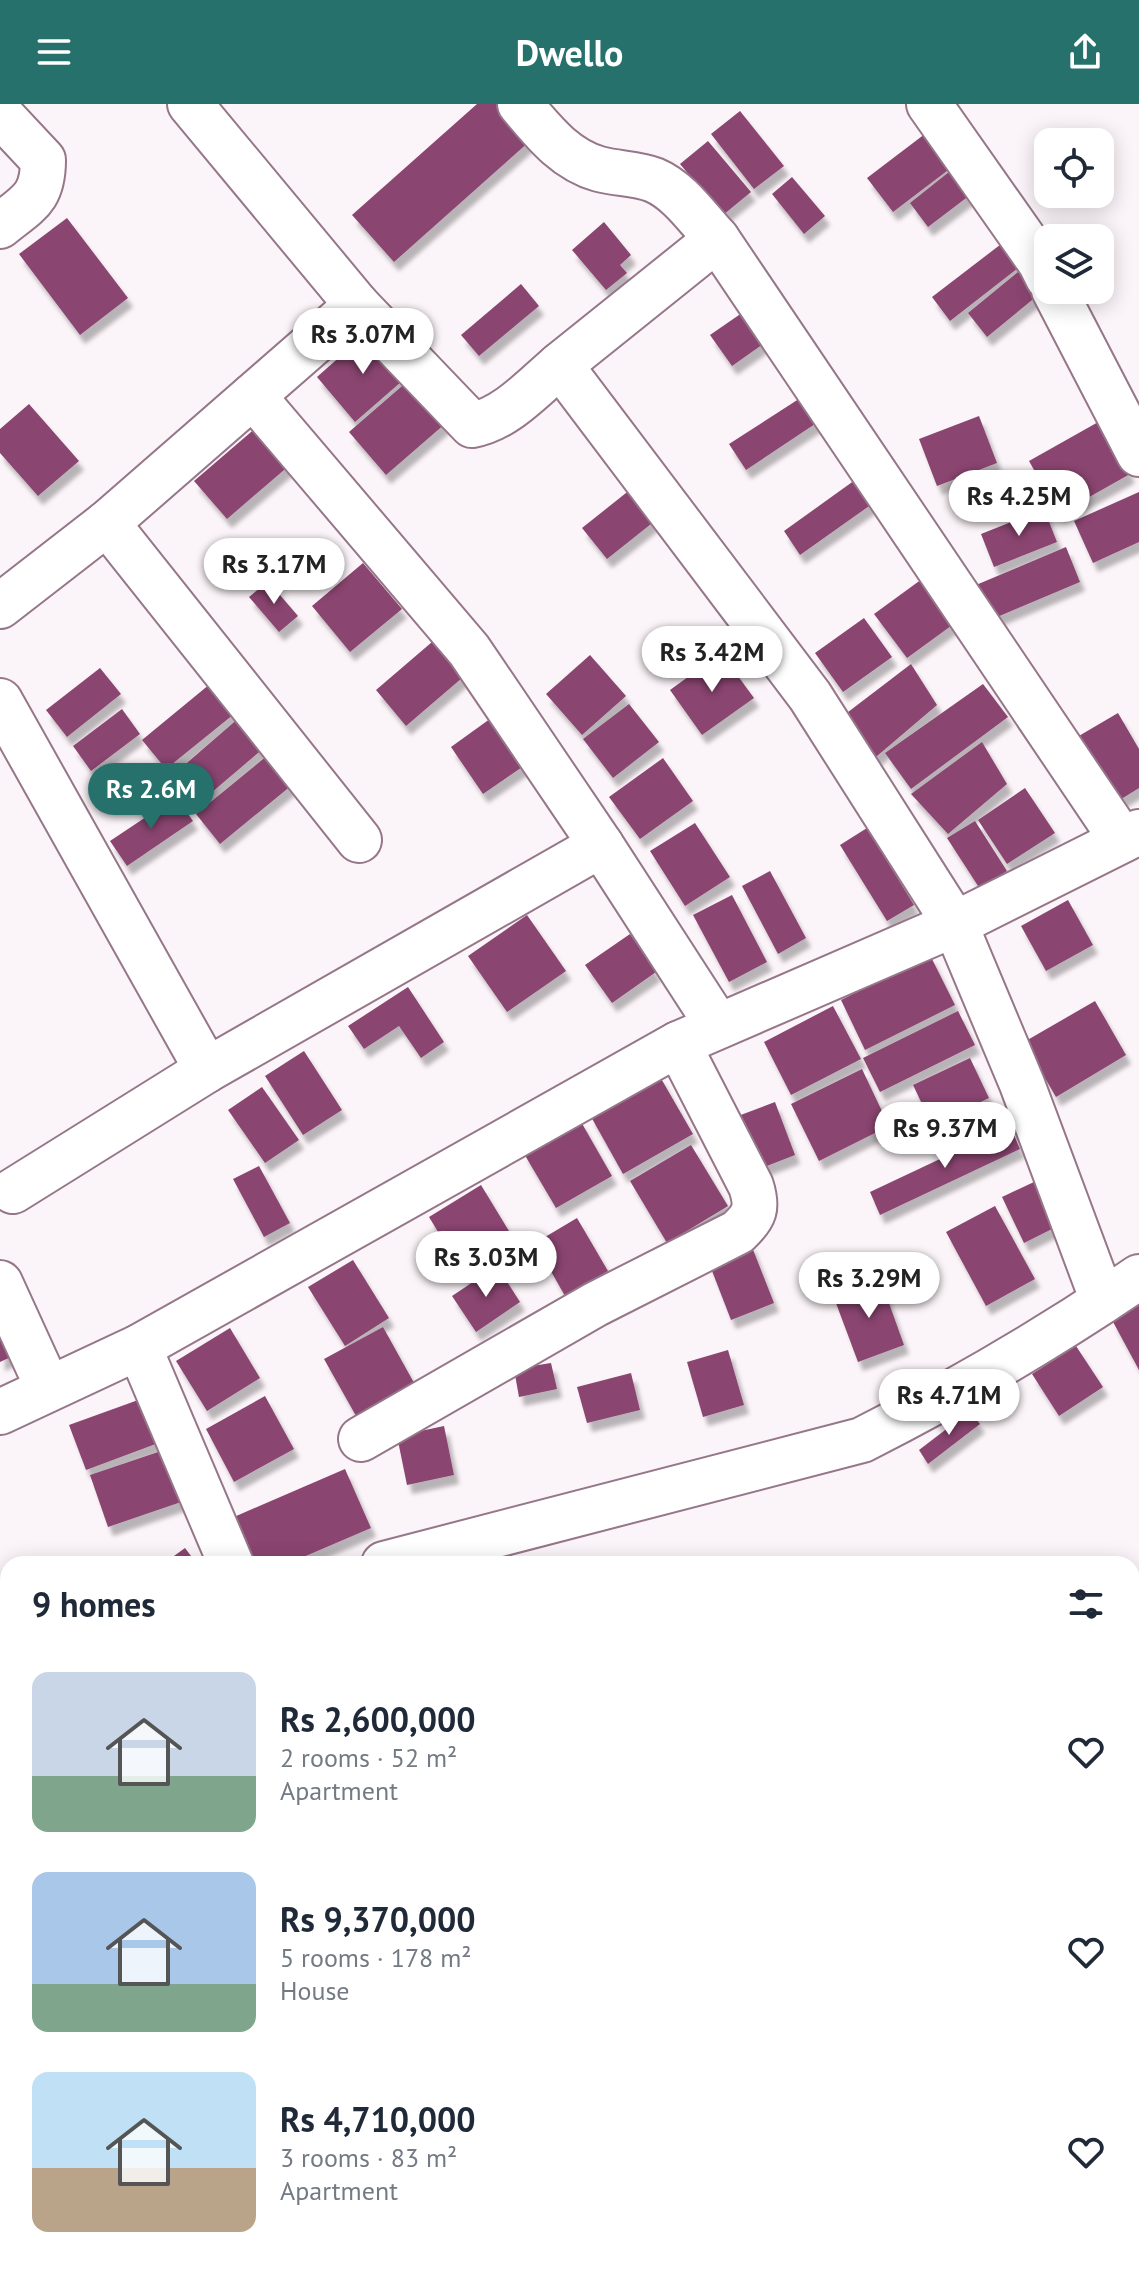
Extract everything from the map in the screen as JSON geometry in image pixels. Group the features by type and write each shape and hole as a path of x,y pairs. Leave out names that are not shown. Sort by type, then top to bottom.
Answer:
{"street":[{"path":"190,104 357,305 472,425 486,422 502,413 717,239"},
{"path":"0,1412 139,1347 678,1044 955,924 1131,836 717,239 676,194 653,180 600,169 575,160 555,144 520,104"},
{"path":"929,104 1034,253"},
{"path":"0,114 43,160 43,183 33,199 0,226"},
{"path":"1061,304 1139,454"},
{"path":"0,606 107,523 357,305"},
{"path":"560,365 810,696 955,924 1022,1084 1103,1301"},
{"path":"253,396 469,650 718,1026"},
{"path":"107,523 359,840"},
{"path":"0,701 207,1070"},
{"path":"13,1191 207,1070 601,845"},
{"path":"361,1439 596,1304 738,1232 750,1220 756,1203 751,1186 678,1044"},
{"path":"415,1556 862,1440 931,1406 1139,1277"},
{"path":"0,1283 48,1388"},
{"path":"139,1347 228,1556"}],"building":[{"path":"477,104 499,104 531,140 394,262 352,215"},
{"path":"740,111 784,166 754,189 711,134"},
{"path":"934,127 960,161 893,212 867,178"},
{"path":"708,141 751,192 723,215 680,164"},
{"path":"959,164 978,189 928,227 910,203"},
{"path":"792,177 825,216 804,234 772,194"},
{"path":"67,218 128,298 80,335 19,254"},
{"path":"604,222 631,255 620,265 627,273 606,290 572,250"},
{"path":"1009,238 1027,261 950,321 932,297"},
{"path":"1018,272 1034,292 1034,298 987,337 968,313"},
{"path":"521,284 539,306 479,356 461,335"},
{"path":"752,306 773,337 732,366 710,335"},
{"path":"370,330 409,375 355,422 317,377"},
{"path":"409,380 446,423 386,475 349,432"},
{"path":"805,395 821,420 746,470 729,444"},
{"path":"29,404 79,461 38,496 0,453 0,429"},
{"path":"979,416 997,463 937,486 919,439"},
{"path":"1100,421 1130,474 1059,514 1029,461"},
{"path":"258,426 291,464 227,519 194,481"},
{"path":"862,475 879,499 800,555 784,531"},
{"path":"631,489 656,520 607,559 582,528"},
{"path":"1139,492 1139,542 1093,563 1074,521"},
{"path":"1044,509 1057,542 994,567 981,534"},
{"path":"1066,547 1080,582 990,620 976,585"},
{"path":"363,563 402,609 350,652 312,606"},
{"path":"922,579 955,623 907,658 874,614"},
{"path":"268,581 298,616 279,632 249,597"},
{"path":"864,618 892,657 843,692 815,653"},
{"path":"439,636 469,672 406,726 376,690"},
{"path":"721,653 754,698 702,735 670,690"},
{"path":"590,655 626,696 582,735 546,694"},
{"path":"911,664 937,705 870,762 835,722"},
{"path":"100,668 121,694 67,737 46,710"},
{"path":"210,684 234,714 166,769 142,740"},
{"path":"983,684 1008,717 911,789 885,753"},
{"path":"629,704 659,742 613,778 583,739"},
{"path":"122,709 140,734 91,771 73,746"},
{"path":"1118,713 1139,749 1139,788 1110,806 1072,740"},
{"path":"494,716 528,763 483,794 451,747"},
{"path":"240,717 265,747 198,804 173,775"},
{"path":"982,742 1007,784 948,834 911,794"},
{"path":"268,755 292,785 220,844 196,814"},
{"path":"663,758 693,801 640,839 609,797"},
{"path":"1025,788 1055,833 1007,864 978,820"},
{"path":"176,797 193,821 127,866 110,841"},
{"path":"975,821 1007,871 980,889 947,838"},
{"path":"695,823 730,877 685,906 650,851"},
{"path":"867,828 914,905 887,921 840,845"},
{"path":"770,871 806,938 778,954 742,886"},
{"path":"732,895 767,962 729,982 693,915"},
{"path":"1068,900 1093,945 1046,971 1021,926"},
{"path":"527,915 566,971 507,1012 468,956"},
{"path":"630,934 656,972 612,1003 585,965"},
{"path":"930,955 955,1005 865,1050 841,1000"},
{"path":"408,987 444,1042 421,1058 399,1026 364,1049 348,1026"},
{"path":"1095,1001 1126,1055 1056,1097 1024,1042"},
{"path":"833,1006 861,1059 791,1095 764,1042"},
{"path":"958,1011 975,1045 880,1092 863,1058"},
{"path":"304,1051 342,1110 303,1135 265,1076"},
{"path":"970,1058 989,1098 932,1125 913,1085"},
{"path":"862,1069 889,1126 819,1161 791,1104"},
{"path":"659,1075 693,1134 623,1174 590,1115"},
{"path":"262,1087 299,1140 265,1163 228,1110"},
{"path":"775,1102 795,1155 759,1169 738,1116"},
{"path":"580,1120 612,1176 556,1208 523,1152"},
{"path":"1010,1126 1020,1149 880,1215 870,1192"},
{"path":"691,1145 728,1206 667,1243 630,1181"},
{"path":"259,1166 290,1223 264,1237 233,1179"},
{"path":"1034,1182 1056,1227 1024,1243 1002,1197"},
{"path":"481,1185 518,1246 466,1278 429,1217"},
{"path":"995,1206 1035,1279 986,1306 946,1232"},
{"path":"577,1218 608,1271 565,1296 535,1243"},
{"path":"750,1242 774,1303 731,1320 707,1258"},
{"path":"353,1260 389,1318 345,1346 308,1287"},
{"path":"497,1266 520,1302 476,1332 452,1296"},
{"path":"880,1278 904,1345 858,1362 833,1295"},
{"path":"1139,1305 1139,1370 1112,1320"},
{"path":"383,1327 418,1390 360,1423 324,1359"},
{"path":"230,1328 260,1378 207,1411 176,1361"},
{"path":"0,1335 11,1357 0,1362"},
{"path":"1076,1346 1103,1387 1059,1416 1032,1374"},
{"path":"728,1350 744,1405 703,1417 687,1362"},
{"path":"551,1363 557,1389 519,1397 514,1369"},
{"path":"631,1373 640,1410 587,1423 577,1387"},
{"path":"152,1395 169,1439 86,1470 69,1425"},
{"path":"265,1396 294,1449 234,1482 206,1429"},
{"path":"970,1411 980,1424 928,1464 919,1450"},
{"path":"444,1426 454,1475 407,1485 397,1436"},
{"path":"167,1449 184,1501 108,1527 90,1475"},
{"path":"345,1469 371,1528 306,1556 251,1556 234,1517"},
{"path":"185,1548 191,1556 174,1556"}]}
